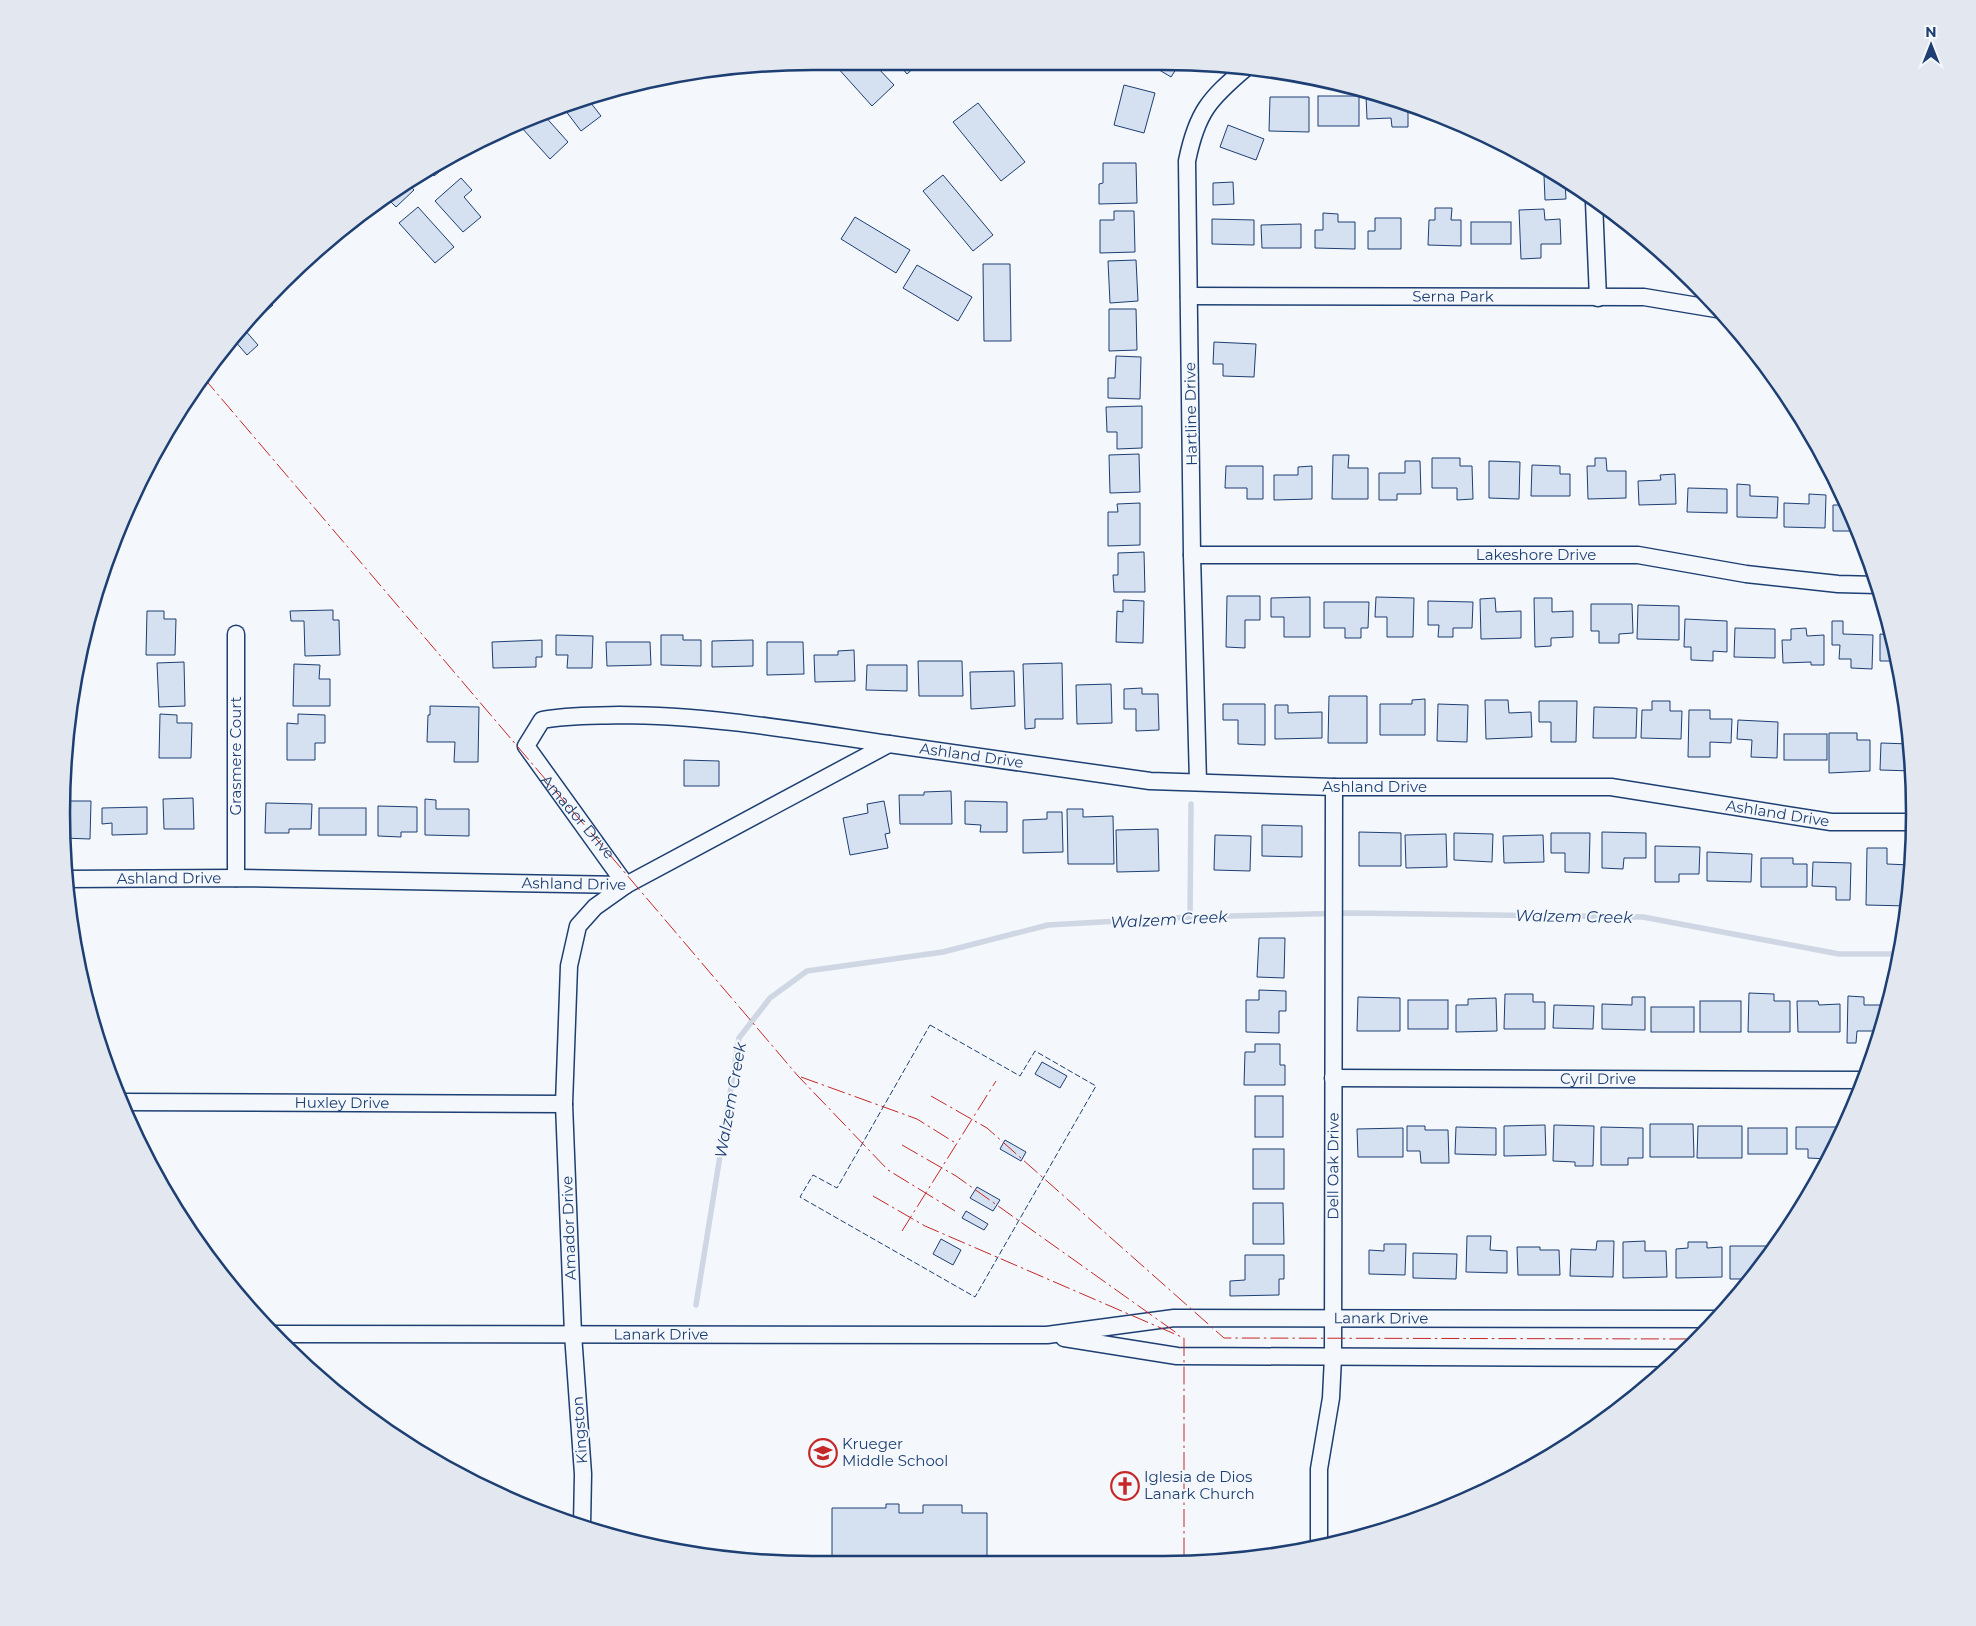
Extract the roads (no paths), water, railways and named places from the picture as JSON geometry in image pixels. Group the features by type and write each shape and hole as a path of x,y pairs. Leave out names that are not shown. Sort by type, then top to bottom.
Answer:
{"street":[{"name":"Hartline Drive","path":"1198,782 1192,555 1187,161 1192,137 1202,113 1218,92 1239,74"},
{"path":"1594,209 1598,298"},
{"name":"Serna Park","path":"1189,296 1644,297 1707,307"},
{"name":"Lakeshore Drive","path":"1192,555 1638,555 1746,574 1838,584 1870,585"},
{"name":"Grasmere Court","path":"236,634 236,878"},
{"name":"Amador Drive","path":"573,1334 564,1104 569,966 578,926 595,907 626,885 526,746 542,720 563,716 643,715 737,722 889,744"},
{"name":"Ashland Drive","path":"73,879 236,878 626,885 889,744 1150,781 1334,787 1611,787 1830,822 1906,822"},
{"name":"Dell Oak Drive","path":"1319,1539 1319,1469 1331,1398 1333,1357 1334,787"},
{"name":"Cyril Drive","path":"1333,1078 1856,1080"},
{"name":"Huxley Drive","path":"129,1102 564,1104"},
{"name":"Lanark Drive","path":"284,1334 1047,1335 1174,1318 1706,1319"},
{"name":"Kingston","path":"573,1334 583,1474 582,1519"},
{"name":"Lanark Drive","path":"1047,1335 1177,1356 1667,1358"}],"waterway":[{"path":"1190,917 1191,804"},
{"name":"Walzem Creek","path":"696,1305 739,1038 770,998 807,971 943,952 1048,925 1190,917 1351,913 1643,917 1839,954 1893,954"}],"place":[{"name":"Krueger Middle School","path":"823,1453"},
{"name":"Iglesia de Dios Lanark Church","path":"1125,1486"}]}
